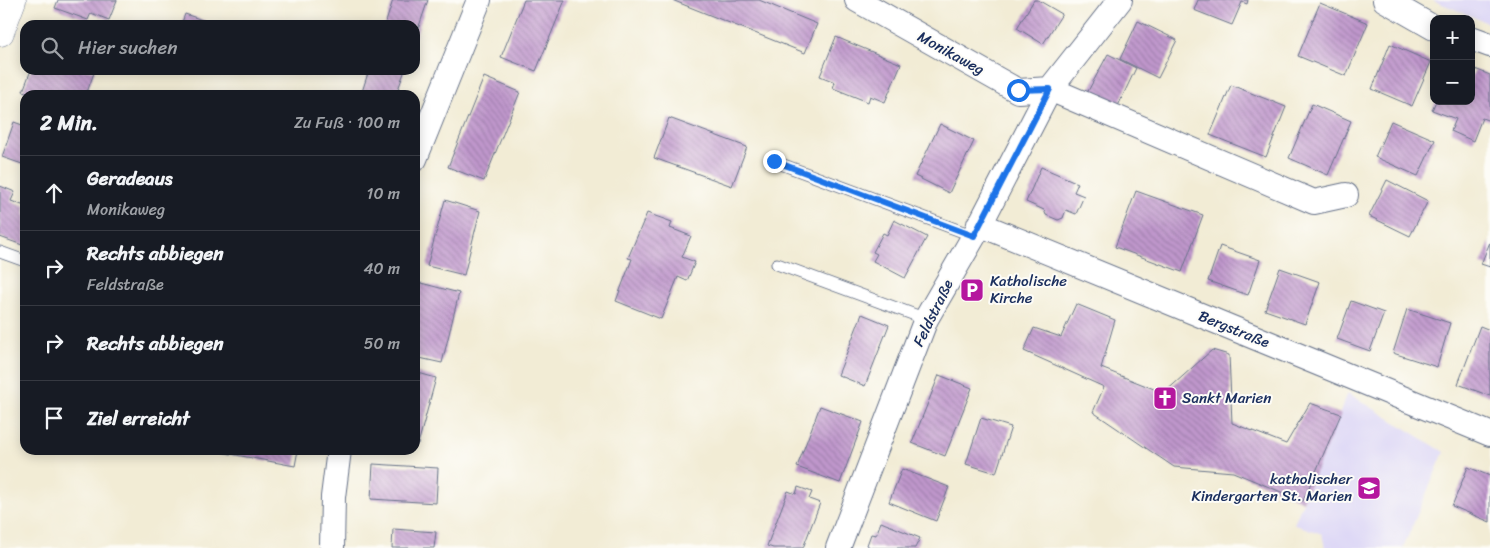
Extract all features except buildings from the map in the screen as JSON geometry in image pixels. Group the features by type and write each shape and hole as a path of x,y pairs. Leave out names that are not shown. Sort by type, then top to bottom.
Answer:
{"street":[{"path":"0,32 12,0"},
{"path":"420,147 479,0"},
{"name":"Monikaweg","path":"857,0 1018,90 1050,89"},
{"name":"Feldstraße","path":"838,548 926,319 976,230 1050,89 1120,0"},
{"path":"1385,0 1430,26"},
{"path":"1475,39 1490,45"},
{"path":"1050,89 1314,202 1346,195"},
{"name":"Bergstraße","path":"976,230 1490,434"},
{"path":"332,548 333,497 338,455"}],"lane":[{"path":"774,161 976,230"},
{"path":"0,252 20,259"},
{"path":"778,264 926,319"}],"shaded area":[{"path":"1432,0 1490,0 1490,24 1475,18 1475,15 1468,15"},
{"name":"katholischer Kindergarten St. Marien","path":"1348,393 1444,452 1403,548 1325,548 1322,534 1294,524"}],"place":[{"name":"Katholische Kirche","path":"972,290"},
{"name":"Sankt Marien","path":"1165,398"},
{"name":"katholischer Kindergarten St. Marien","path":"1369,488"}],"route":[{"path":"774,161 974,236 1050,89 1018,90"}]}
